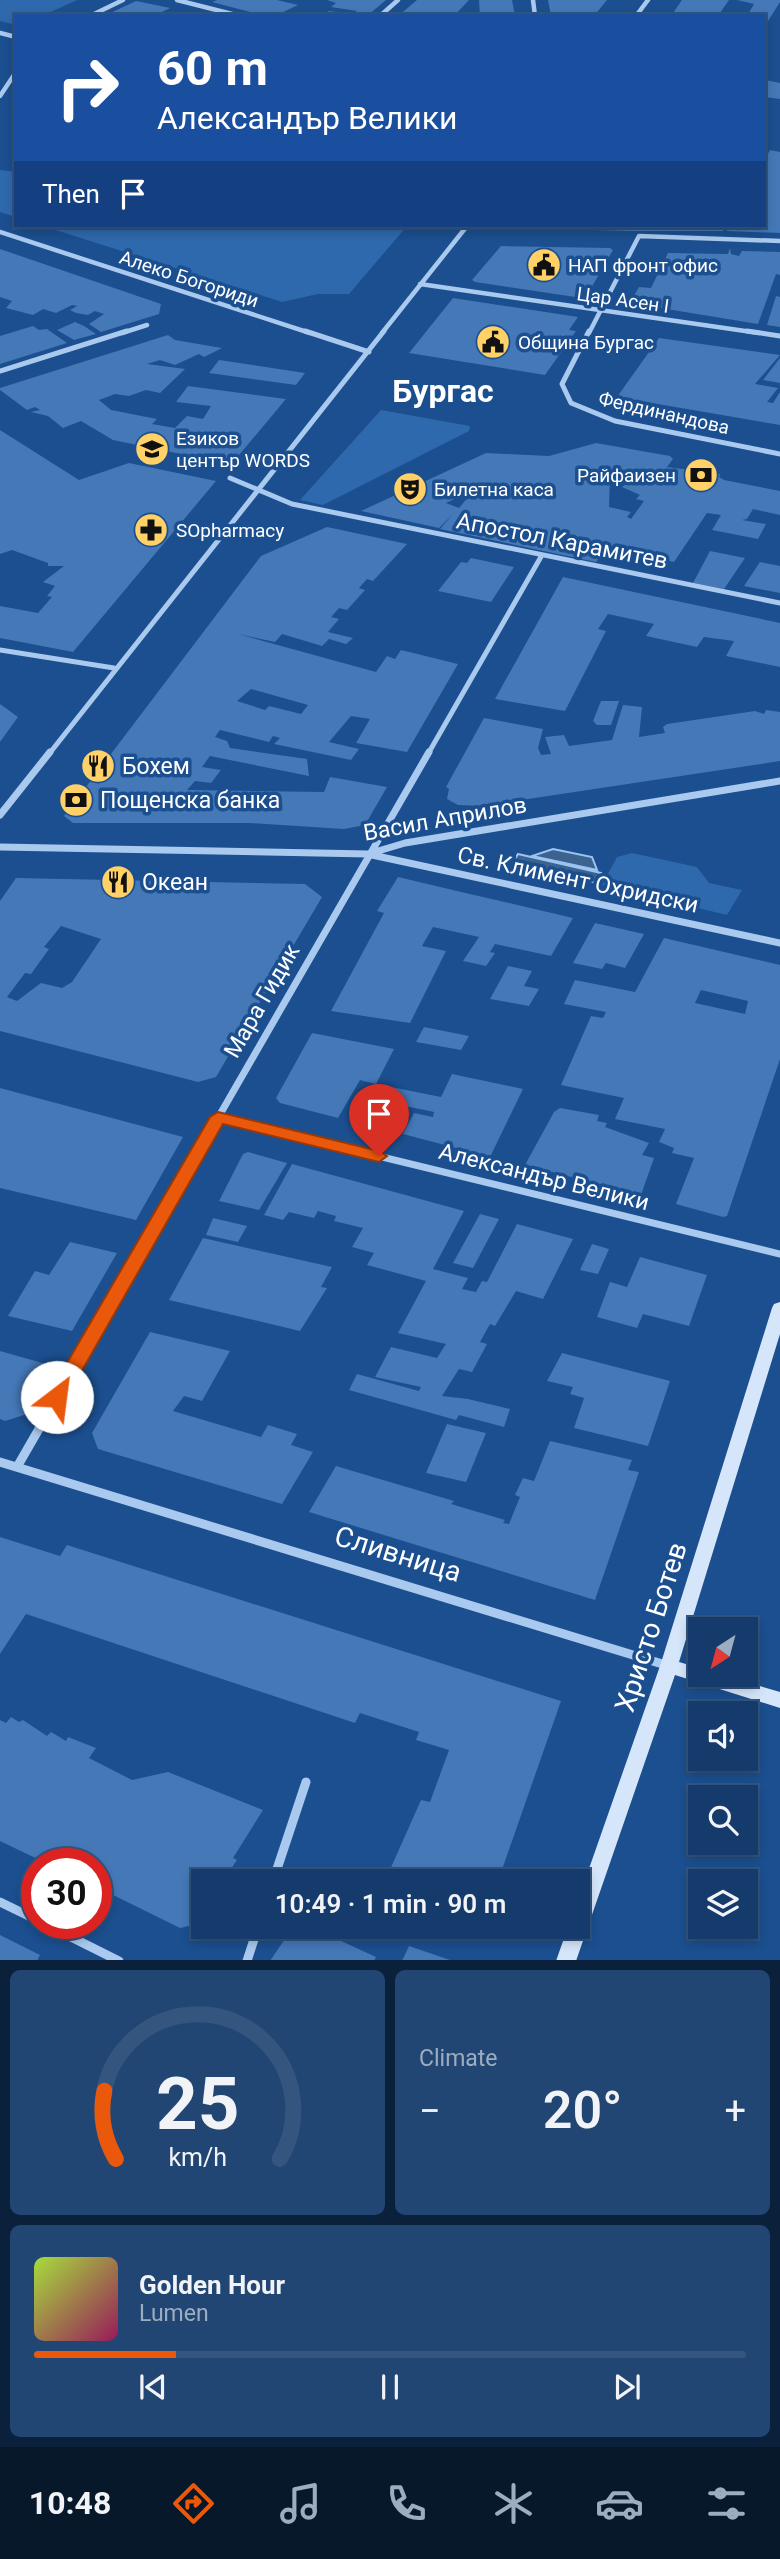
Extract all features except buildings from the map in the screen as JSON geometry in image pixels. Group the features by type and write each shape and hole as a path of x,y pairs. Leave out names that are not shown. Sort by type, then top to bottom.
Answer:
{"main road":[{"name":"Христо Ботев","path":"566,1960 669,1666 780,1308"},
{"name":"Сливница","path":"669,1666 780,1700"}],"street":[{"path":"94,14 123,0"},
{"path":"177,0 232,14"},
{"path":"382,14 398,0"},
{"path":"0,96 14,75"},
{"path":"0,815 257,487 369,352 465,228"},
{"name":"Алеко Богориди","path":"0,232 369,352"},
{"path":"600,310 639,236 780,241"},
{"name":"Цар Асен I","path":"420,284 780,336"},
{"name":"Фердинандова","path":"600,310 562,384 567,396 581,410 615,421 780,454"},
{"path":"0,372 147,325"},
{"name":"Апостол Карамитев","path":"230,478 257,487 292,504 780,603"},
{"name":"Мара Гидик","path":"17,1467 542,555"},
{"path":"0,649 114,668"},
{"name":"Васил Априлов","path":"0,847 368,854 405,843 780,781"},
{"name":"Св. Климент Охридски","path":"368,854 780,943"},
{"name":"Александър Велики","path":"218,1117 780,1254"},
{"name":"Сливница","path":"0,1462 669,1666"},
{"path":"277,1869 306,1782"},
{"path":"0,1902 21,1912"},
{"path":"75,1939 117,1960"},
{"path":"247,1960 254,1939"}],"shaded area":[{"path":"0,0 77,0 46,14 14,14 14,24 0,21"},
{"path":"0,170 14,172 14,216 0,212"},
{"path":"49,228 405,228 349,294 318,294 282,302"},
{"path":"381,410 470,426 469,431 323,505 300,500"},
{"path":"553,849 592,857 597,870 532,856"},
{"path":"632,853 697,867 709,883 742,890 727,915 602,885 617,857"},
{"path":"518,854 601,873 597,883 555,873 552,877 518,868 513,862"}],"place":[{"name":"НАП фронт офис","path":"544,265"},
{"name":"Община Бургас","path":"493,342"},
{"name":"Езиков център WORDS","path":"152,449"},
{"name":"Райфаизен","path":"701,475"},
{"name":"Билетна каса","path":"410,489"},
{"name":"SOpharmacy","path":"151,530"},
{"name":"Бохем","path":"98,766"},
{"name":"Пощенска банка","path":"76,800"},
{"name":"Океан","path":"118,882"}],"district":[{"name":"Бургас","path":"443,391"}],"route":[{"path":"57,1397 218,1117 379,1156"}]}
